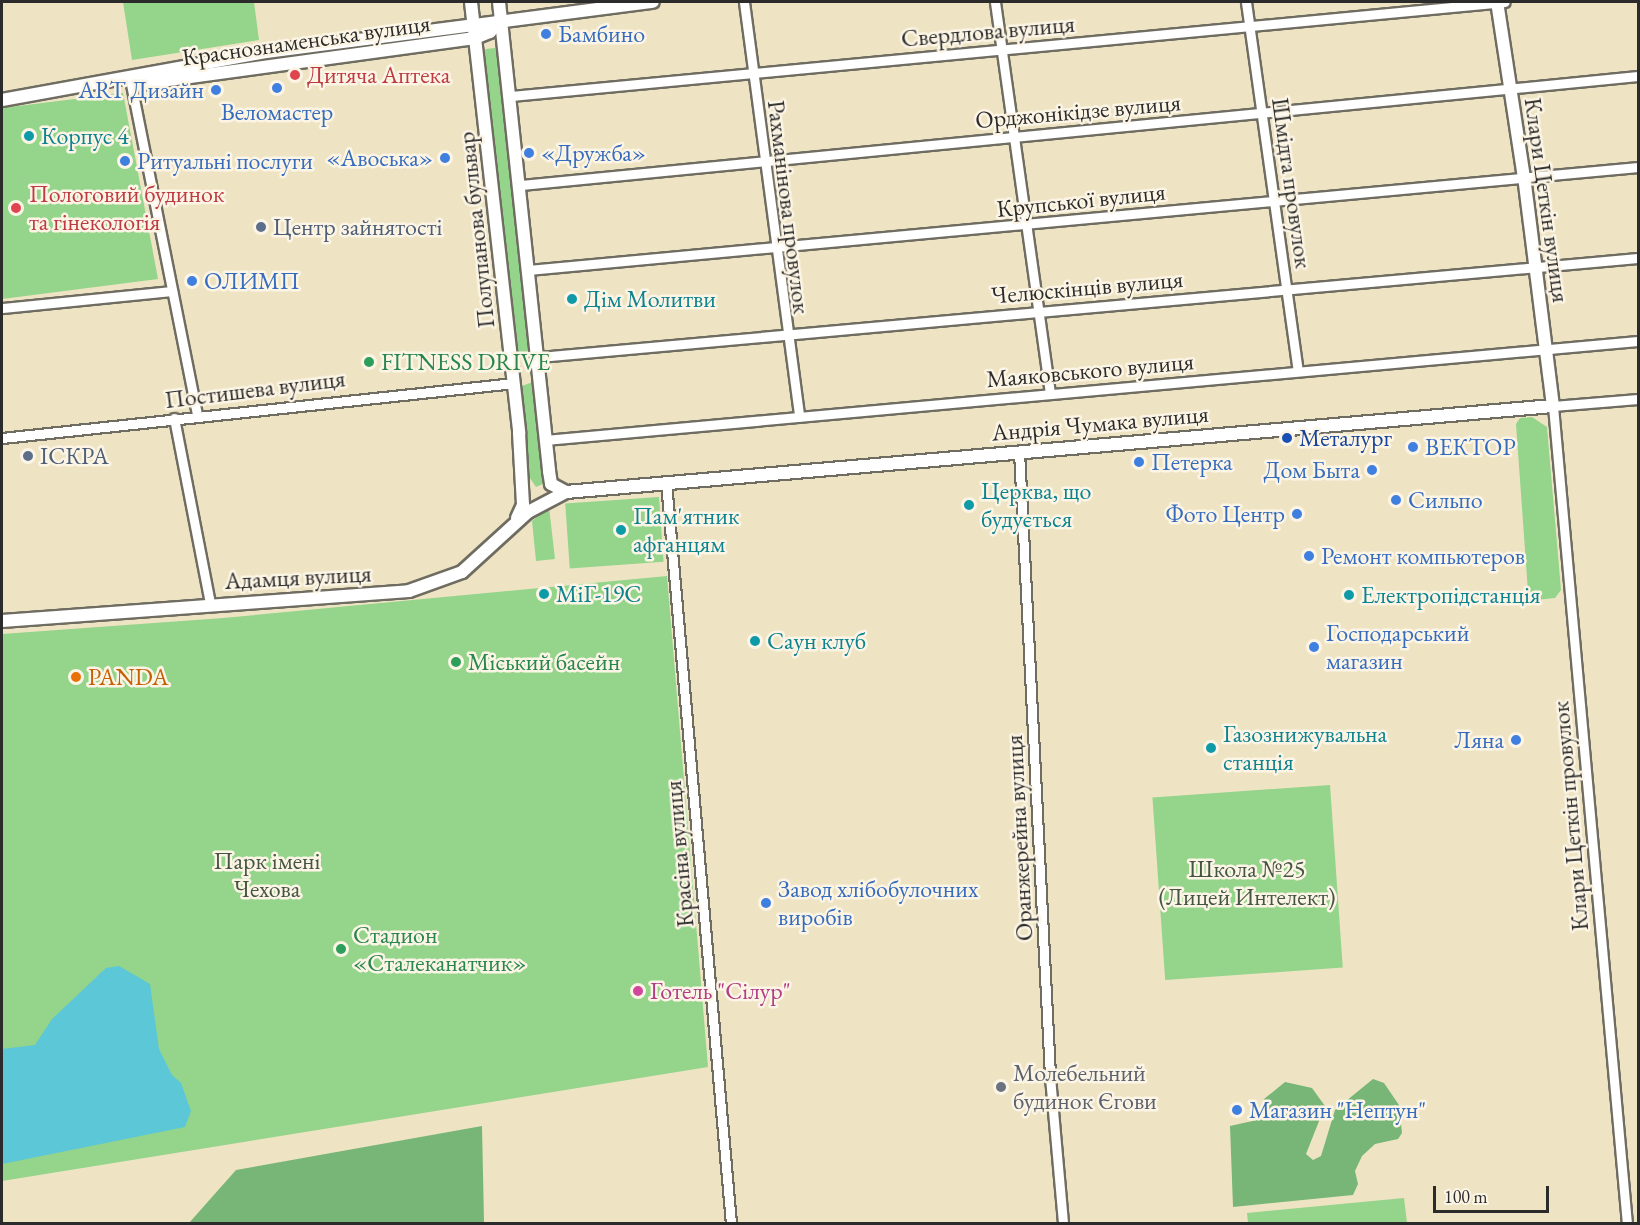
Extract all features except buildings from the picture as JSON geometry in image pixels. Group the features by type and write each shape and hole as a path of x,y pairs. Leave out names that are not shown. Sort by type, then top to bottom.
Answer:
{"street":[{"name":"Полупанова бульвар","path":"471,2 514,382 523,482 523,505 515,525"},
{"name":"Полупанова бульвар","path":"499,2 521,185 551,484 566,492"},
{"path":"501,19 653,2"},
{"name":"Рахманінова провулок","path":"744,2 762,161 799,416"},
{"path":"995,2 1050,393"},
{"name":"Шмідта провулок","path":"1246,2 1298,370"},
{"name":"Свердлова вулиця","path":"511,96 1499,2"},
{"name":"Клари Цеткін вулиця","path":"1499,2 1553,406"},
{"name":"Краснознаменська вулиця","path":"501,19 490,32 475,38 139,84 130,79 139,72 501,19"},
{"name":"Орджонікідзе вулиця","path":"521,185 1638,76"},
{"path":"2,100 130,79 197,415"},
{"name":"Крупської вулиця","path":"528,270 1638,167"},
{"name":"Челюскінців вулиця","path":"539,357 1638,258"},
{"path":"2,308 172,291"},
{"name":"Маяковського вулиця","path":"546,440 1298,370 1638,341"},
{"name":"Постишева вулиця","path":"2,438 514,382"},
{"name":"Андрія Чумака вулиця","path":"566,492 1638,399"},
{"name":"Клари Цеткін провулок","path":"1553,406 1627,1224"},
{"path":"174,418 210,604"},
{"name":"Оранжерейна вулиця","path":"1019,451 1049,1058 1063,1224"},
{"path":"523,482 538,498 549,498"},
{"name":"Красіна вулиця","path":"666,482 731,1224"},
{"name":"Адамця вулиця","path":"2,621 410,591 462,572 549,498 566,492"}],"green space":[{"path":"123,2 254,2 259,40 132,60"},
{"path":"461,30 461,35 138,80 137,77"},
{"path":"495,48 499,51 533,351 519,357 483,54 486,49"},
{"path":"123,93 158,279 2,299 2,108"},
{"path":"533,382 545,483 536,487 528,475 519,387"},
{"path":"1532,417 1547,427 1561,590 1555,598 1536,600 1528,592 1516,424 1520,418"},
{"path":"659,497 664,562 570,568 565,504"},
{"path":"549,507 555,559 536,561 532,521"},
{"name":"Парк імені Чехова","path":"667,576 708,1067 2,1181 2,634 223,618"},
{"name":"Школа №25 (Лицей Интелект)","path":"1330,785 1343,968 1165,980 1152,797"},
{"path":"1373,1079 1384,1083 1399,1105 1402,1133 1398,1139 1375,1144 1362,1156 1355,1171 1358,1184 1353,1195 1233,1207 1230,1126 1257,1120 1264,1099 1285,1082 1312,1088 1325,1106 1306,1154 1313,1160 1321,1156 1335,1110"},
{"path":"482,1126 484,1222 189,1223 236,1170"},
{"path":"1404,1198 1407,1223 1248,1223 1247,1213"}],"water":[{"path":"119,966 150,984 159,1049 172,1075 181,1083 191,1111 185,1127 2,1164 2,1049 35,1045 52,1019 106,968"}],"place":[{"name":"Бамбино","path":"546,34"},
{"name":"Дитяча Аптека","path":"295,75"},
{"name":"Веломастер","path":"277,88"},
{"name":"ART Дизайн","path":"216,90"},
{"name":"Корпус 4","path":"29,136"},
{"name":"«Дружба»","path":"529,153"},
{"name":"«Авоська»","path":"445,158"},
{"name":"Ритуальні послуги","path":"125,161"},
{"name":"Пологовий будинок та гінекологія","path":"16,208"},
{"name":"Центр зайнятості","path":"261,227"},
{"name":"ОЛИМП","path":"192,281"},
{"name":"Дім Молитви","path":"572,299"},
{"name":"FITNESS DRIVE","path":"369,362"},
{"name":"Металург","path":"1287,438"},
{"name":"ВЕКТОР","path":"1413,447"},
{"name":"ІСКРА","path":"28,456"},
{"name":"Петерка","path":"1139,462"},
{"name":"Дом Быта","path":"1372,470"},
{"name":"Сильпо","path":"1396,500"},
{"name":"Церква, що будується","path":"969,505"},
{"name":"Фото Центр","path":"1297,514"},
{"name":"Пам'ятник афганцям","path":"621,530"},
{"name":"Ремонт компьютеров","path":"1309,556"},
{"name":"МіГ-19С","path":"544,594"},
{"name":"Електропідстанція","path":"1349,595"},
{"name":"Саун клуб","path":"755,641"},
{"name":"Господарський магазин","path":"1314,647"},
{"name":"Міський басейн","path":"456,662"},
{"name":"PANDA","path":"76,677"},
{"name":"Ляна","path":"1516,740"},
{"name":"Газознижувальна станція","path":"1211,748"},
{"name":"Завод хлібобулочних виробів","path":"766,903"},
{"name":"Стадион «Сталеканатчик»","path":"341,949"},
{"name":"Готель \"Сілур\"","path":"638,991"},
{"name":"Молебельний будинок Єгови","path":"1001,1087"},
{"name":"Магазин \"Нептун\"","path":"1237,1110"}]}
